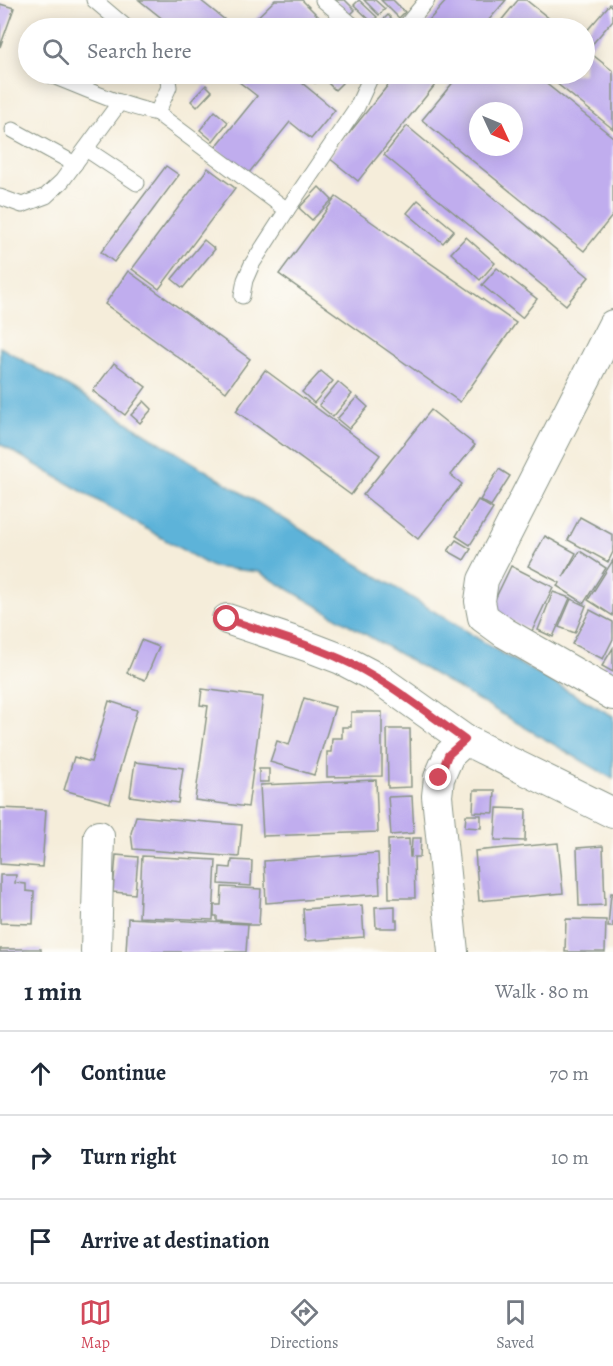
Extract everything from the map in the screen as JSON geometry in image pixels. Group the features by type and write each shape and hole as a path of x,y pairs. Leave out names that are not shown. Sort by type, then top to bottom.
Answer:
{"street":[{"path":"613,325 483,580 480,601 483,617 505,633 613,695"},
{"path":"227,619 307,645 341,659 379,679 465,740 613,813"},
{"path":"453,952 437,796 439,778 448,755 465,740"},
{"path":"96,952 99,836"}],"lane":[{"path":"94,0 116,18"},
{"path":"323,0 344,18"},
{"path":"413,18 428,0"},
{"path":"74,84 139,109 157,113 287,210"},
{"path":"157,113 168,84"},
{"path":"242,296 244,280 252,264 357,107 367,84"},
{"path":"0,197 22,205 46,196 62,181 120,102"},
{"path":"13,130 75,164"},
{"path":"86,148 137,183"}],"water":[{"path":"0,347 96,403 511,659 613,716 613,779 259,572 212,567 0,444"}],"building":[{"path":"139,0 200,0 222,18 162,18"},
{"path":"275,0 302,0 320,18 256,18"},
{"path":"335,0 345,0 355,10 350,15"},
{"path":"359,0 377,17 368,18 354,5"},
{"path":"364,0 375,0 385,9 379,15"},
{"path":"381,0 393,0 405,12 399,18"},
{"path":"447,0 506,0 491,18 431,18"},
{"path":"518,0 526,0 548,18 503,18"},
{"path":"0,4 14,8 0,47"},
{"path":"610,4 613,7 613,20 595,41 595,21"},
{"path":"595,57 613,71 613,129 557,84 595,84"},
{"path":"242,84 303,84 335,110 311,139 290,122 248,174 215,148 257,96"},
{"path":"329,84 341,84 335,90"},
{"path":"389,84 436,84 358,181 329,158"},
{"path":"452,84 547,84 613,137 613,215 584,251 422,120"},
{"path":"206,85 212,91 197,107 191,101"},
{"path":"215,111 228,122 213,141 200,130"},
{"path":"407,126 589,277 566,305 384,155"},
{"path":"166,166 179,175 114,262 101,252"},
{"path":"208,168 235,188 159,289 132,269"},
{"path":"319,187 332,200 312,220 299,208"},
{"path":"336,197 516,323 460,402 279,274"},
{"path":"418,200 454,230 443,243 407,213"},
{"path":"466,237 495,263 480,280 451,253"},
{"path":"204,240 215,249 183,288 172,279"},
{"path":"497,268 537,299 522,318 482,285"},
{"path":"128,271 250,359 226,392 105,304"},
{"path":"114,363 146,387 125,415 93,391"},
{"path":"265,370 380,455 351,495 236,411"},
{"path":"321,371 333,381 314,403 302,392"},
{"path":"338,382 352,394 333,417 319,405"},
{"path":"357,397 368,407 349,429 337,419"},
{"path":"144,401 152,409 140,423 131,415"},
{"path":"431,410 475,445 451,475 462,484 418,539 363,495"},
{"path":"499,469 510,476 491,506 480,500"},
{"path":"478,500 493,509 470,545 456,536"},
{"path":"580,517 613,535 613,552 608,562 568,540"},
{"path":"545,536 576,553 563,577 580,551 606,568 584,603 557,586 560,583 528,566"},
{"path":"456,540 471,549 464,560 448,551"},
{"path":"613,560 613,616 588,600"},
{"path":"511,566 553,587 532,631 490,610"},
{"path":"553,592 570,598 553,637 538,630"},
{"path":"571,599 586,606 575,633 559,627"},
{"path":"590,610 613,622 613,639 603,659 572,644"},
{"path":"141,640 159,647 145,680 127,673"},
{"path":"613,648 613,672 602,666"},
{"path":"202,689 263,697 248,807 195,800 208,706 200,705"},
{"path":"304,698 335,707 314,775 270,762 277,741 289,745"},
{"path":"109,701 137,710 110,803 64,790 74,757 91,762"},
{"path":"351,712 382,712 382,776 327,777 327,752 331,752 332,738 342,738 342,727 351,727"},
{"path":"387,729 410,729 411,787 388,788"},
{"path":"135,762 183,768 178,803 130,796"},
{"path":"259,769 269,769 269,782 259,782"},
{"path":"376,780 378,832 263,836 260,785"},
{"path":"474,790 495,790 494,813 473,812"},
{"path":"412,796 414,833 391,835 388,797"},
{"path":"0,808 46,810 42,867 0,864"},
{"path":"497,808 526,809 525,841 495,840"},
{"path":"466,815 481,815 481,828 465,827"},
{"path":"136,816 242,825 239,857 133,849 131,833"},
{"path":"412,838 421,838 420,857 414,857 415,898 389,898 388,840 409,839 411,857"},
{"path":"558,843 563,893 479,901 475,851"},
{"path":"603,846 605,905 579,906 577,848"},
{"path":"378,853 380,894 266,903 264,861"},
{"path":"116,855 138,857 135,894 113,892"},
{"path":"142,856 216,860 213,920 139,917"},
{"path":"232,860 252,861 251,886 219,884 220,867 231,868"},
{"path":"0,875 16,875 15,883 26,884 26,891 34,892 33,924 0,923"},
{"path":"222,887 261,889 259,925 217,921 217,916 214,916 214,905 221,905"},
{"path":"611,893 613,893 613,927 608,927"},
{"path":"362,905 364,937 305,941 303,909"},
{"path":"395,906 397,928 376,928 375,907"},
{"path":"128,918 248,924 246,952 126,952"},
{"path":"566,919 606,920 605,952 565,952"},
{"path":"0,949 41,949 41,952 0,952"}],"route":[{"path":"227,619 307,645 341,659 379,679 465,740 448,755 439,778"}]}
